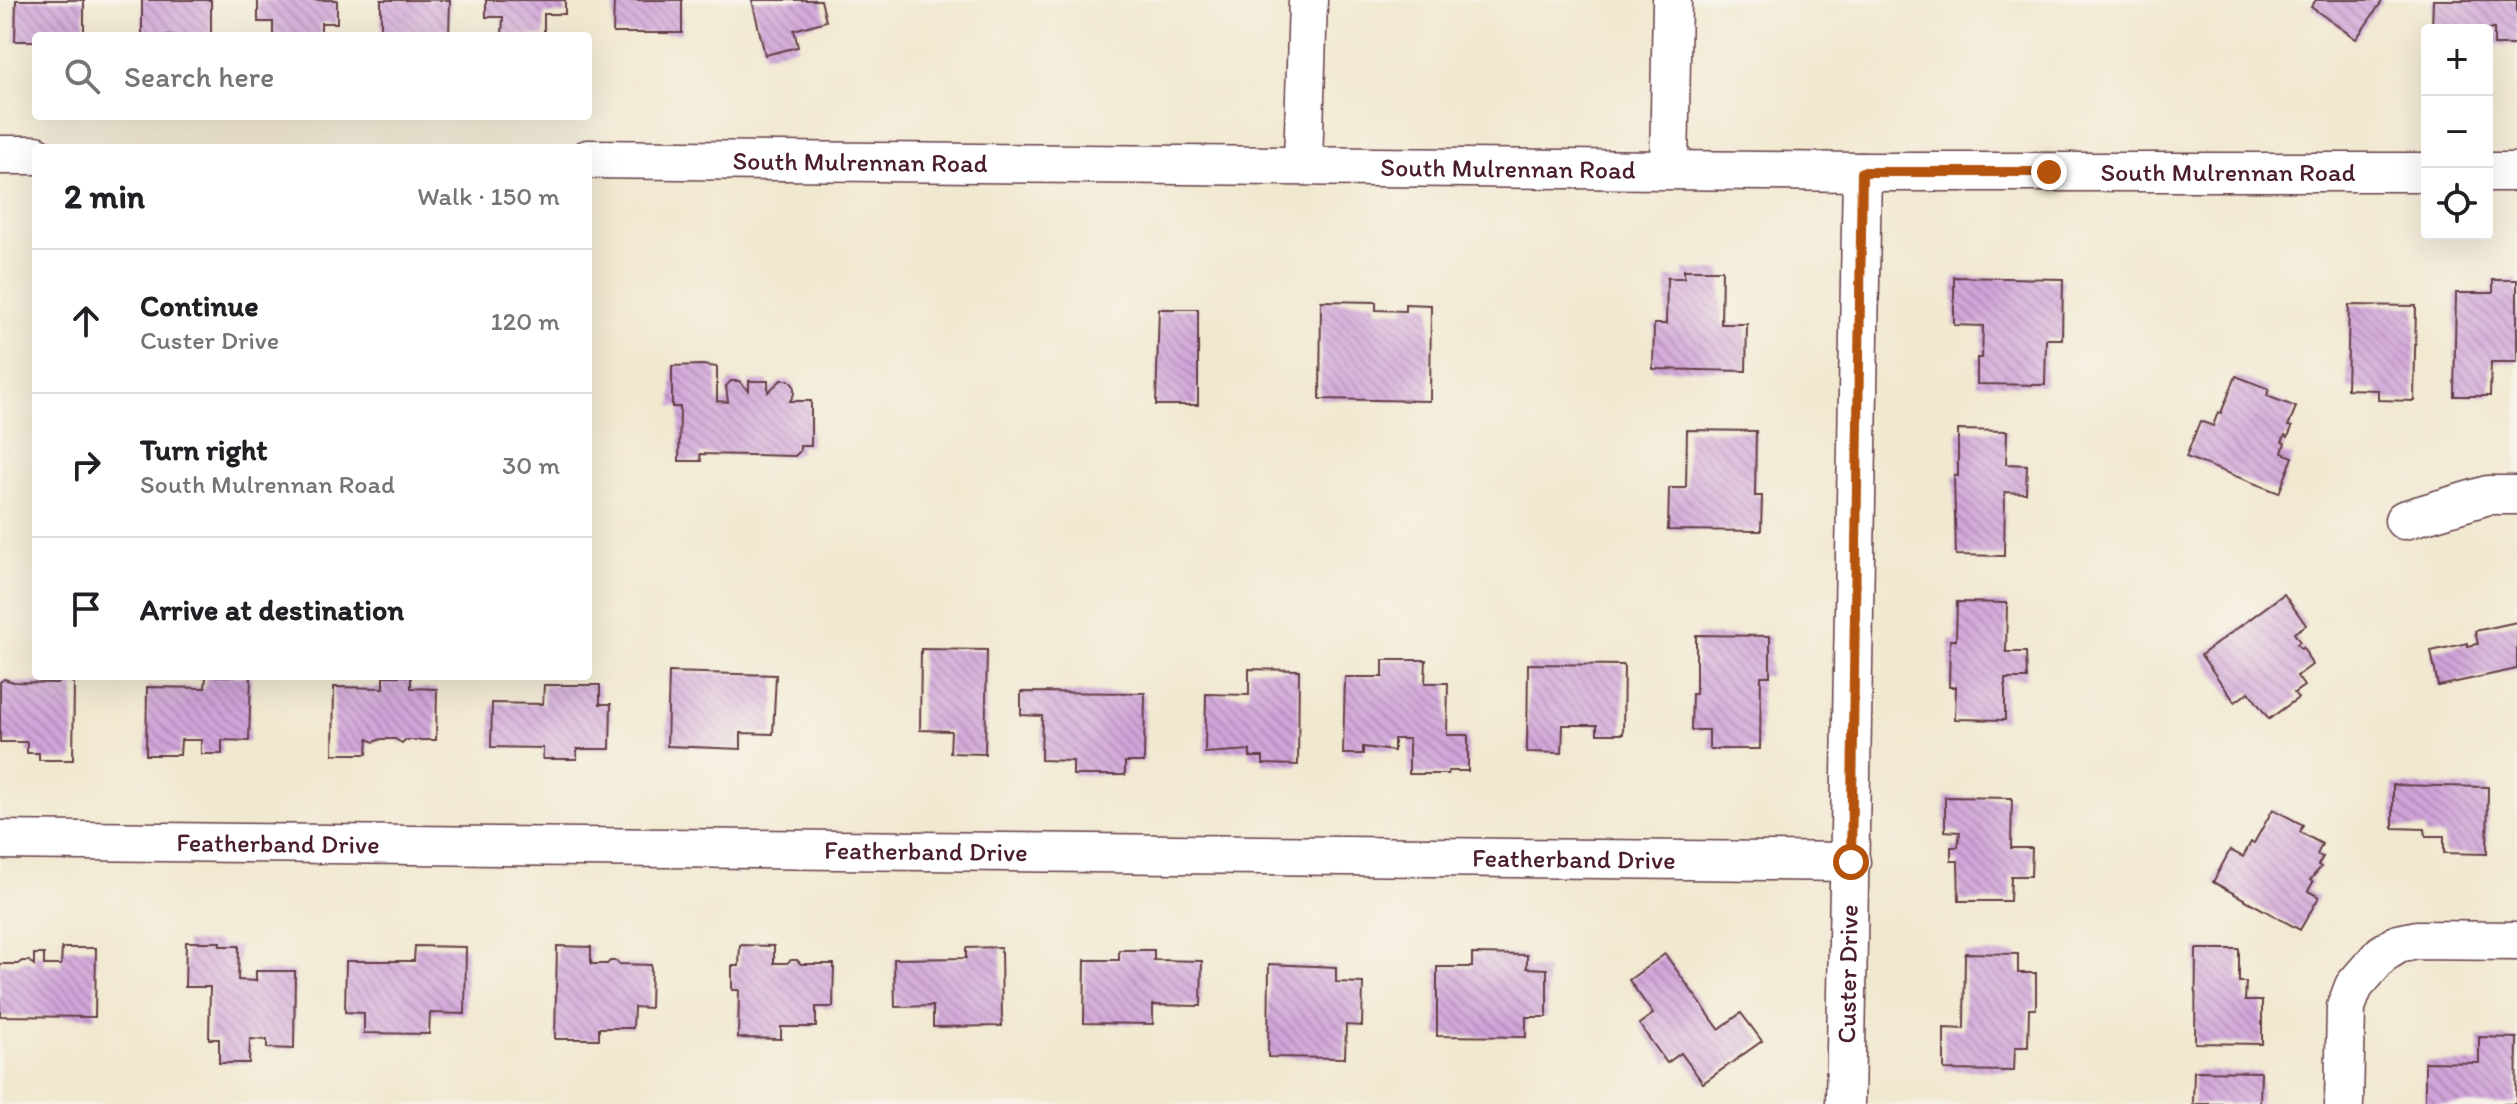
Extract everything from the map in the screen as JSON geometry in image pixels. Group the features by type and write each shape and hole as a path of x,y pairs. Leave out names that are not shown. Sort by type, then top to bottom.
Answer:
{"street":[{"path":"1303,164 1308,0"},
{"path":"1669,169 1672,0"},
{"path":"0,155 32,155"},
{"name":"South Mulrennan Road","path":"592,159 1862,172 2421,172"},
{"name":"Custer Drive","path":"1845,1104 1862,172"},
{"path":"2493,172 2517,172"},
{"path":"2404,520 2488,495 2517,495"},
{"name":"Featherband Drive","path":"0,840 1851,862"},
{"path":"2344,1104 2346,1007 2354,986 2382,954 2398,944 2417,940 2517,941"}],"building":[{"path":"16,0 84,0 84,32 32,32 32,41 15,41"},
{"path":"142,0 211,0 211,32 142,32"},
{"path":"258,0 337,0 337,23 321,23 321,32 273,32 273,22 258,22"},
{"path":"381,0 450,0 449,32 381,32"},
{"path":"486,0 565,0 565,14 544,14 544,32 502,32 503,17 486,17"},
{"path":"614,0 682,0 682,33 613,33"},
{"path":"752,0 821,0 826,21 794,30 798,47 765,55"},
{"path":"2316,0 2383,0 2356,39 2311,7"},
{"path":"2433,0 2517,0 2517,45 2494,45 2493,24 2432,24"},
{"path":"1684,270 1722,270 1721,324 1747,324 1746,371 1653,369 1654,324 1666,324 1667,278 1684,278"},
{"path":"1954,277 2063,279 2062,339 2046,339 2045,385 1977,384 1977,358 1982,358 1983,326 1954,325"},
{"path":"2493,280 2517,280 2517,362 2491,362 2490,396 2454,396 2456,293 2493,293"},
{"path":"1321,301 1376,302 1376,310 1405,311 1405,304 1431,305 1430,401 1320,399"},
{"path":"2349,305 2416,306 2414,401 2378,400 2378,390 2347,389"},
{"path":"1159,309 1198,309 1198,405 1156,405"},
{"path":"672,366 717,367 717,401 728,402 726,386 731,381 739,381 749,391 749,381 768,381 768,392 781,380 789,380 794,386 790,401 811,401 811,446 800,446 795,456 700,454 701,461 679,461 680,407 672,407"},
{"path":"2236,376 2269,389 2267,396 2296,407 2288,426 2292,427 2288,437 2285,435 2282,442 2285,443 2282,453 2293,457 2279,493 2186,457 2200,421 2213,426"},
{"path":"1687,430 1756,431 1755,496 1762,496 1761,531 1668,530 1669,488 1686,488"},
{"path":"1958,430 2007,431 2006,464 2027,465 2026,493 2005,492 2004,556 1956,555 1954,476 1958,476"},
{"path":"2284,594 2306,625 2294,633 2300,642 2297,644 2301,649 2303,647 2312,665 2297,676 2304,686 2294,693 2298,698 2269,719 2249,692 2235,702 2201,655"},
{"path":"1957,602 2007,603 2006,652 2026,652 2027,679 2005,679 2005,720 1955,719 1956,687 1949,687 1950,640 1956,640"},
{"path":"2517,622 2517,669 2438,686 2431,651 2468,643 2468,646 2478,644 2475,631"},
{"path":"1696,635 1770,636 1770,676 1761,676 1760,749 1709,749 1709,730 1691,730 1692,694 1696,694"},
{"path":"921,649 987,650 985,754 950,753 951,731 920,730"},
{"path":"1383,660 1426,660 1425,683 1448,683 1447,735 1468,735 1468,771 1409,774 1409,739 1394,739 1394,751 1363,747 1363,754 1343,754 1345,677 1383,677"},
{"path":"1528,664 1624,665 1623,734 1597,734 1597,725 1563,725 1562,753 1527,752"},
{"path":"1249,669 1299,670 1298,765 1263,764 1263,757 1250,757 1250,750 1205,753 1206,694 1249,695"},
{"path":"669,672 776,675 773,734 741,733 741,749 667,746"},
{"path":"4,679 56,683 66,680 74,683 73,760 39,760 39,753 27,753 27,742 0,742 0,682"},
{"path":"206,680 251,680 249,741 222,740 222,754 201,754 201,740 181,740 180,755 146,755 147,687 205,688"},
{"path":"384,680 411,680 411,688 437,689 436,740 405,740 402,743 395,739 374,742 368,739 367,754 333,754 334,687 384,688"},
{"path":"544,685 600,685 600,704 611,704 610,749 577,749 577,759 543,759 543,748 491,747 492,703 543,704"},
{"path":"1021,692 1145,693 1144,762 1125,762 1125,775 1073,775 1073,761 1041,760 1042,716 1021,715"},
{"path":"2393,785 2488,787 2487,854 2444,853 2444,836 2426,836 2425,829 2393,828"},
{"path":"1945,797 2012,798 2011,848 2032,848 2031,876 2011,876 2010,901 1959,901 1958,861 1951,861 1951,847 1958,847 1960,832 1945,831"},
{"path":"2273,809 2303,825 2300,832 2322,844 2317,855 2323,857 2318,865 2321,867 2310,880 2313,882 2308,891 2319,897 2300,930 2213,882 2230,850 2243,857"},
{"path":"186,942 220,942 220,946 239,946 238,980 256,981 256,971 295,971 294,1049 267,1048 267,1040 250,1039 249,1063 219,1063 219,1039 209,1039 210,987 185,987"},
{"path":"740,945 774,946 774,963 797,960 801,964 834,964 833,1007 816,1007 816,1027 781,1027 781,1039 738,1038 739,990 732,990 732,966 739,966"},
{"path":"415,946 466,947 465,1014 430,1013 429,1034 364,1033 364,1013 345,1012 346,961 414,961"},
{"path":"557,946 591,947 591,964 616,961 619,964 651,965 650,1008 634,1007 633,1028 599,1028 599,1039 555,1039"},
{"path":"1001,947 1002,1026 933,1027 933,1006 895,1007 894,959 966,958 966,948"},
{"path":"62,948 96,948 95,1017 0,1016 0,964 29,961 34,965 34,954 44,954 44,965 61,965"},
{"path":"2196,949 2239,949 2239,982 2246,982 2245,1001 2262,1001 2262,1044 2195,1043"},
{"path":"1119,950 1154,950 1154,960 1202,961 1201,1006 1153,1005 1153,1024 1084,1023 1085,960 1119,960"},
{"path":"1965,953 2018,954 2018,973 2036,973 2036,1009 2029,1009 2028,1047 2015,1047 2014,1071 1944,1070 1944,1028 1964,1029"},
{"path":"1472,954 1527,955 1527,968 1547,969 1547,1017 1526,1017 1526,1037 1437,1036 1437,967 1472,967"},
{"path":"1665,954 1719,1029 1741,1013 1762,1041 1703,1083 1681,1053 1667,1063 1639,1024 1653,1014 1629,980"},
{"path":"1269,964 1336,967 1336,982 1363,983 1362,1026 1346,1025 1345,1058 1268,1057"},
{"path":"2479,1037 2517,1038 2516,1104 2425,1104 2425,1062 2479,1063"},
{"path":"2194,1071 2261,1072 2260,1104 2193,1104"}],"route":[{"path":"1851,862 1862,172 2049,172"}]}
